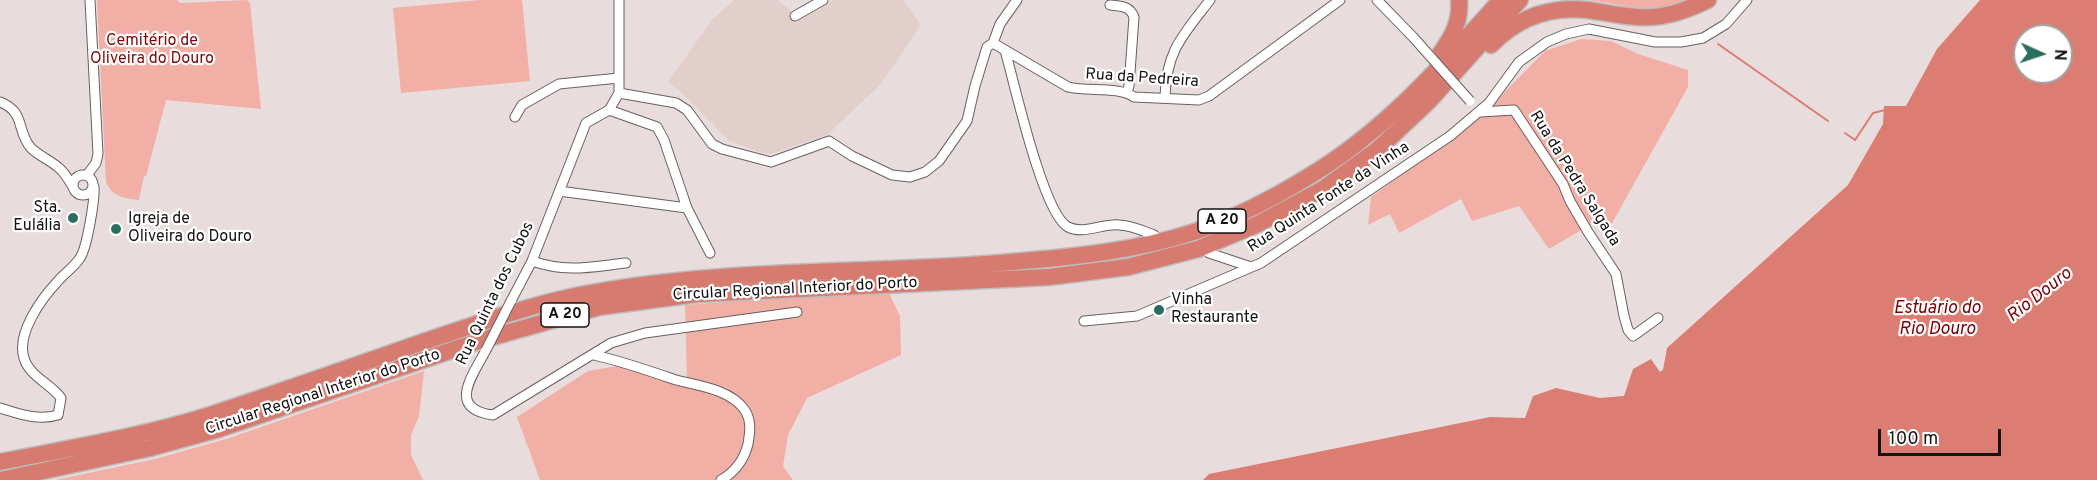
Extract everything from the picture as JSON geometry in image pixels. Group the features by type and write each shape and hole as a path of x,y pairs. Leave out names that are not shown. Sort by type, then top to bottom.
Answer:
{"highway":[{"path":"1408,111 1452,38 1459,20 1459,0"},
{"name":"Circular Regional Interior do Porto","path":"1408,111 1424,85 1501,0"},
{"name":"Circular Regional Interior do Porto","path":"1,480 150,448 342,378 474,325 571,297 639,285 733,277 976,266 1080,257 1125,250 1194,232 1251,209 1314,174 1367,136 1408,111 1520,0"},
{"path":"1408,111 1440,99 1504,32 1519,22 1544,12 1565,9 1637,17 1663,16 1688,10 1708,0"},
{"name":"Circular Regional Interior do Porto","path":"0,462 241,413"}],"street":[{"path":"75,190 75,179 96,163 98,154 90,0"},
{"path":"619,0 619,93 676,103 687,110 712,144 722,149 771,162 829,141 852,156 892,175 910,177 925,172 939,161 967,121 987,47 993,43 1000,24 1017,0"},
{"path":"795,16 823,0"},
{"path":"1165,97 1169,60 1176,45 1210,0"},
{"name":"Rua da Pedreira","path":"993,43 1077,90 1127,92 1134,97 1199,100 1209,96 1340,0"},
{"path":"1377,0 1480,112"},
{"name":"Rua Quinta Fonte da Vinha","path":"1084,321 1137,316 1261,263 1450,136 1489,103 1519,62 1547,42 1566,34 1589,29 1655,42 1681,42 1712,34 1726,24 1747,0"},
{"path":"1110,4 1126,7 1131,10 1134,17 1127,92"},
{"path":"1005,50 1032,150 1058,217 1068,227 1077,229 1117,224 1154,235"},
{"path":"514,117 522,105 559,84 619,78"},
{"name":"Rua Quinta dos Cubos","path":"594,354 577,362 493,415 479,413 471,408 466,399 466,388 531,261 586,123 609,110 619,93"},
{"path":"0,102 12,108 18,116 31,147 56,165 92,180 94,198 85,250 58,280 30,318 23,343 24,358 33,372 61,398 58,415 34,418 0,408"},
{"path":"609,110 657,127 664,140 687,208 710,253"},
{"name":"Rua da Pedra Salgada","path":"1480,112 1514,110 1563,184 1587,232 1616,274 1624,316 1628,330 1633,336 1658,318"},
{"path":"56,165 85,206 89,225"},
{"path":"75,190 88,195 93,186"},
{"path":"559,191 687,208"},
{"path":"1209,253 1251,267"},
{"path":"531,261 548,267 572,270 626,263"},
{"path":"594,354 611,343 645,333 797,312"},
{"path":"594,354 708,388 731,398 743,408 749,419 750,435 746,452 730,475 721,480"}],"shaded area":[{"path":"734,0 778,0 791,11 796,22 833,0 903,0 921,25 880,85 827,135 771,154 763,153 729,141 668,82 712,20"}],"green space":[{"name":"Cemitério de Oliveira do Douro","path":"97,0 177,0 180,3 247,0 250,3 261,109 166,100 139,200 115,194 106,182"},
{"path":"479,0 522,0 530,81 401,93 393,8"},
{"path":"1578,0 1687,0 1657,8 1644,8"},
{"path":"1581,39 1611,41 1638,54 1688,70 1688,87 1606,234 1595,222 1549,249 1519,206 1472,221 1461,199 1399,233 1390,214 1368,225 1371,197 1477,120 1545,51"},
{"path":"889,293 900,316 901,355 807,398 788,435 783,466 793,480 540,480 517,417 588,371 623,365 687,380 685,305"},
{"path":"424,371 419,416 411,435 411,455 423,480 55,480 155,459 226,439"}],"water":[{"name":"Estuário do Rio Douro","path":"1980,0 2097,0 2097,480 1203,480 1209,474 1490,417 1525,418 1533,396 1556,388 1600,398 1624,396 1633,369 1651,359 1660,372 1663,370 1667,348 1848,185 1883,124 1884,106 1906,106 1937,49"}],"waterway":[{"path":"1718,44 1828,121"},
{"path":"1845,133 1855,140 1873,113 1885,110"}],"place":[{"name":"Sta. Eulália","path":"73,218"},
{"name":"Igreja de Oliveira do Douro","path":"116,229"},
{"name":"Vinha Restaurante","path":"1159,310"}],"water label":[{"name":"Rio Douro","path":"2040,296"}]}
